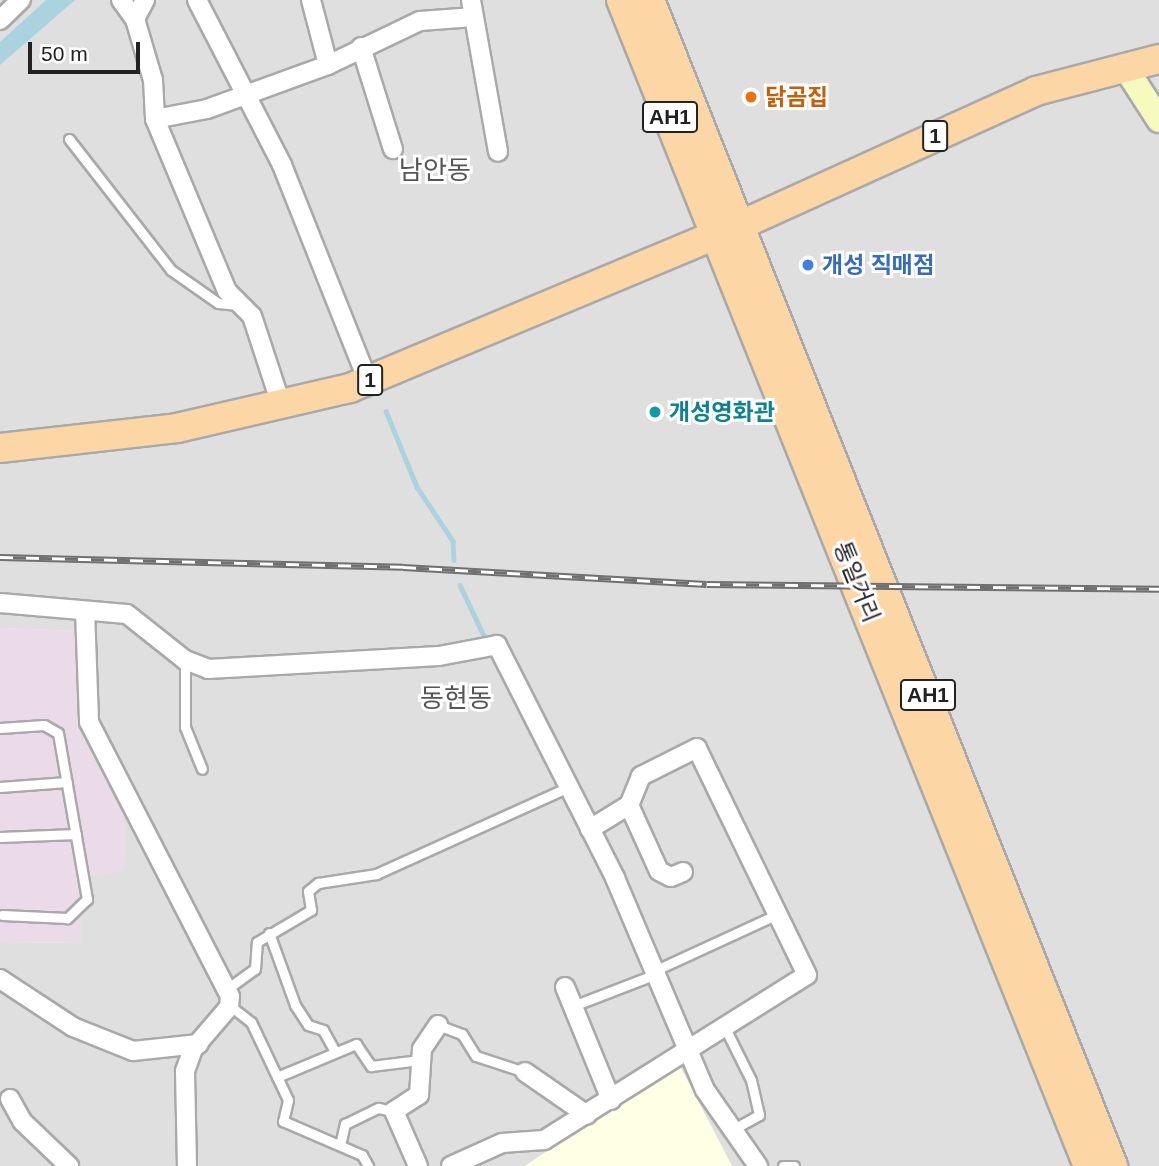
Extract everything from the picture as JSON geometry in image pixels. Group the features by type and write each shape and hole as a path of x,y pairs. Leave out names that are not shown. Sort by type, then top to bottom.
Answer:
{"main road":[{"name":"통일거리","path":"621,0 731,229 1113,1166"},
{"name":"통일거리","path":"650,0 731,229 1088,1166"},
{"name":"1","path":"0,448 177,428 368,381 731,229 1037,91 1159,59"},
{"path":"1125,67 1159,120"}],"street":[{"path":"0,20 21,0"},
{"path":"121,0 135,19 153,80 155,119 238,305 252,316 281,404"},
{"path":"135,19 145,0"},
{"path":"197,0 248,93 336,290 368,381"},
{"path":"311,0 328,65"},
{"path":"155,119 248,93 328,65 420,20 472,8 498,152"},
{"path":"361,47 393,149"},
{"path":"0,603 127,614 185,660 208,669 439,656 497,645 566,788 590,830 653,974 683,1052 758,1166"},
{"path":"85,611 89,722 228,997 199,1044 181,1092 187,1166"},
{"path":"451,1166 502,1143 544,1140 611,1100 723,1024 807,975 697,748 641,776 629,806 590,830"},
{"path":"629,806 659,871 671,877 683,872"},
{"path":"0,979 73,1027 133,1051 199,1044"},
{"path":"565,987 611,1100"},
{"path":"418,1166 394,1111 419,1095 420,1060 438,1025"},
{"path":"526,1072 587,1115"},
{"path":"10,1099 23,1122 69,1166"}],"lane":[{"path":"69,139 171,270 218,303 238,305"},
{"path":"185,660 185,727 202,769"},
{"path":"0,728 53,727 67,782 84,906 67,918 2,915"},
{"path":"0,787 67,782"},
{"path":"368,1166 340,1145 323,1143 283,1121 288,1100 251,1022 228,997 255,969 257,942 312,910 309,891 318,883 376,874 566,788"},
{"path":"0,837 76,834"},
{"path":"573,1006 653,974 778,914"},
{"path":"269,933 295,1005 308,1025 323,1030 334,1050"},
{"path":"723,1024 751,1080 759,1115 734,1129"},
{"path":"438,1025 462,1034 476,1056 526,1072"},
{"path":"276,1077 334,1050 360,1045 371,1066 420,1060"},
{"path":"340,1145 345,1124 378,1108 394,1111"},
{"path":"783,1166 794,1166"}],"shaded area":[{"path":"0,0 1159,0 1159,1166 732,1166 681,1069 525,1166 0,1166 0,942 80,943 81,918 94,900 90,877 126,816 86,744 80,631 0,628"},
{"path":"0,628 80,631 86,744 126,816 125,870 90,877 94,900 81,918 81,943 0,942"},
{"path":"673,1066 681,1068 732,1166 525,1166"}],"water":[{"path":"46,0 75,0 0,65 0,42"}],"waterway":[{"path":"386,411 417,487 453,541 454,560"},
{"path":"460,585 487,642"}],"railway":[{"path":"0,557 403,567 707,584 1159,589"}],"place":[{"name":"닭곰집","path":"751,97"},
{"name":"개성 직매점","path":"808,265"},
{"name":"개성영화관","path":"655,412"}],"district":[{"name":"남안동","path":"435,171"},
{"name":"동현동","path":"456,699"}]}
